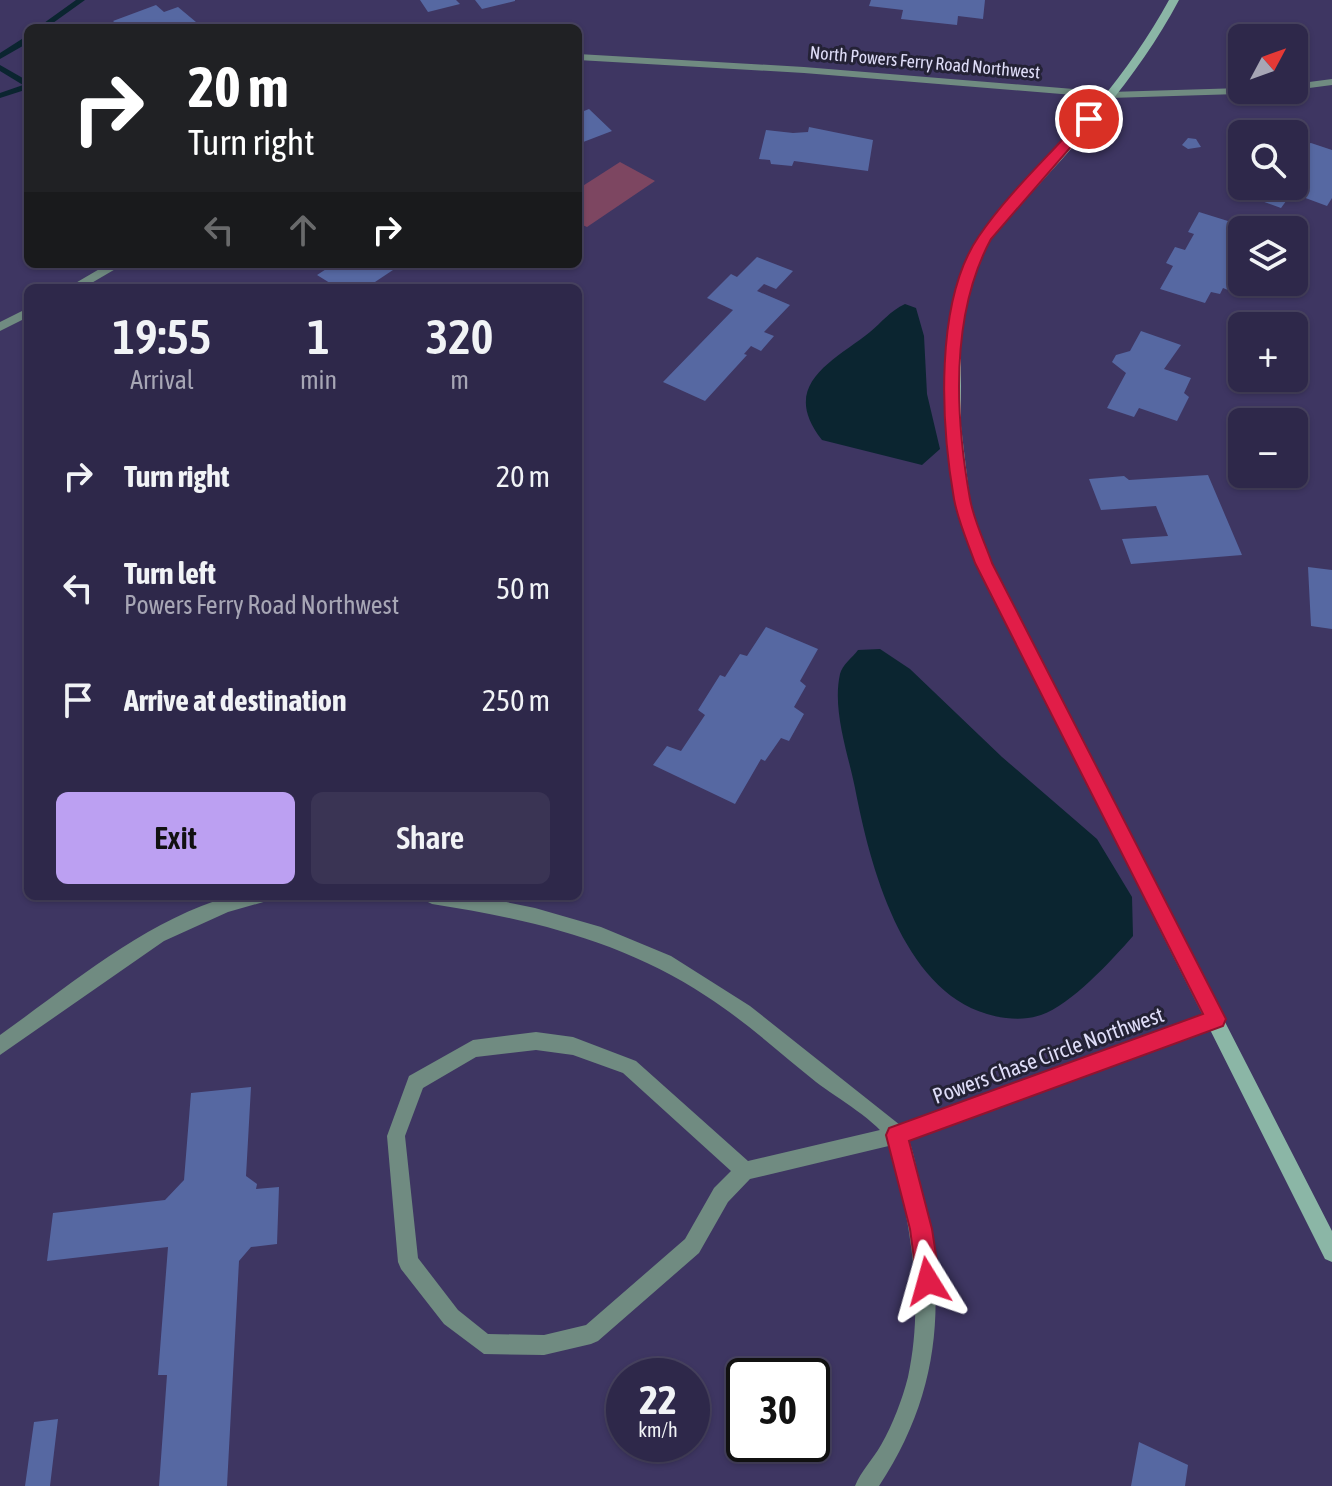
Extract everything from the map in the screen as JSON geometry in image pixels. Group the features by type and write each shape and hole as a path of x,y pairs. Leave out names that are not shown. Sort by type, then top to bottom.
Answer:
{"street":[{"path":"1174,0 1157,35 1110,95 985,237 973,259 955,321 954,426 963,501 983,563 1332,1252"},
{"name":"North Powers Ferry Road Northwest","path":"582,57 804,70 1110,95 1228,91"},
{"path":"1308,85 1332,82"},
{"path":"80,284 110,268"},
{"path":"0,327 24,314"},
{"path":"0,1046 149,942 208,912 248,900"},
{"path":"461,900 511,907 587,928 649,953 698,980 897,1135 921,1229 928,1281 926,1335 913,1399 882,1465 866,1486"},
{"name":"Powers Chase Circle Northwest","path":"745,1171 897,1135 1216,1019"},
{"path":"536,1041 573,1046 629,1067 745,1171 721,1195 692,1246 640,1288 591,1334 544,1345 484,1344 451,1317 408,1262 396,1136 416,1082 473,1049 536,1041"}],"shaded area":[{"path":"620,162 655,181 587,227 582,225 582,186"}],"water":[{"path":"905,304 916,308 924,336 927,394 940,449 922,465 822,440 810,420 806,404 808,389 827,364"},
{"path":"880,649 910,669 1002,757 1097,839 1132,897 1133,936 1090,981 1053,1010 1034,1017 1007,1018 987,1014 958,1000 933,979 912,952 895,921 881,887 861,819 838,702 840,674 845,664 858,650"}],"building":[{"path":"420,0 456,0 460,4 428,12"},
{"path":"475,0 515,0 515,1 482,9"},
{"path":"871,0 985,0 983,19 958,16 957,25 901,19 903,10 869,6"},
{"path":"156,5 164,12 178,7 198,24 116,24 113,21"},
{"path":"582,109 589,109 612,131 582,142"},
{"path":"809,127 873,140 868,171 794,161 792,166 771,164 770,160 759,159 766,130 808,132"},
{"path":"1188,138 1196,139 1201,147 1188,149 1182,145"},
{"path":"1308,144 1332,150 1332,198 1327,206 1308,199"},
{"path":"1259,200 1287,200 1281,208"},
{"path":"1199,212 1228,221 1228,290 1223,288 1220,294 1211,292 1205,303 1160,289 1173,266 1166,263 1175,247 1185,250 1194,234 1188,232"},
{"path":"757,257 793,271 776,289 764,284 757,291 790,305 764,332 774,336 761,351 751,346 744,354 747,355 705,401 663,382 733,310 707,298 731,274 737,277"},
{"path":"328,268 396,268 372,284 332,284 317,275"},
{"path":"1141,331 1181,345 1164,369 1191,378 1184,393 1189,397 1177,421 1139,408 1134,417 1107,408 1126,373 1112,362 1116,355 1130,351"},
{"path":"1208,475 1242,555 1131,564 1122,539 1168,536 1156,506 1101,510 1089,479 1124,476 1129,480"},
{"path":"1308,567 1332,570 1332,629 1311,626"},
{"path":"766,627 818,649 800,681 806,686 794,707 804,714 789,741 781,738 765,761 761,759 735,804 653,765 667,746 681,751 705,715 698,710 720,675 725,677 740,654 747,656"},
{"path":"251,1087 246,1176 257,1184 256,1189 279,1187 277,1244 251,1247 239,1261 227,1486 159,1486 167,1375 158,1375 168,1247 47,1261 53,1213 165,1200 184,1180 191,1093"},
{"path":"58,1419 50,1486 25,1486 34,1422"},
{"path":"1139,1442 1188,1465 1185,1486 1131,1486"}],"waterway":[{"path":"47,24 81,0"},
{"path":"0,57 24,42"},
{"path":"0,67 24,82"},
{"path":"0,96 24,87"}],"route":[{"path":"928,1281 921,1229 897,1135 1216,1019 983,563 963,501 954,426 955,321 973,259 985,237 1089,119"}]}
